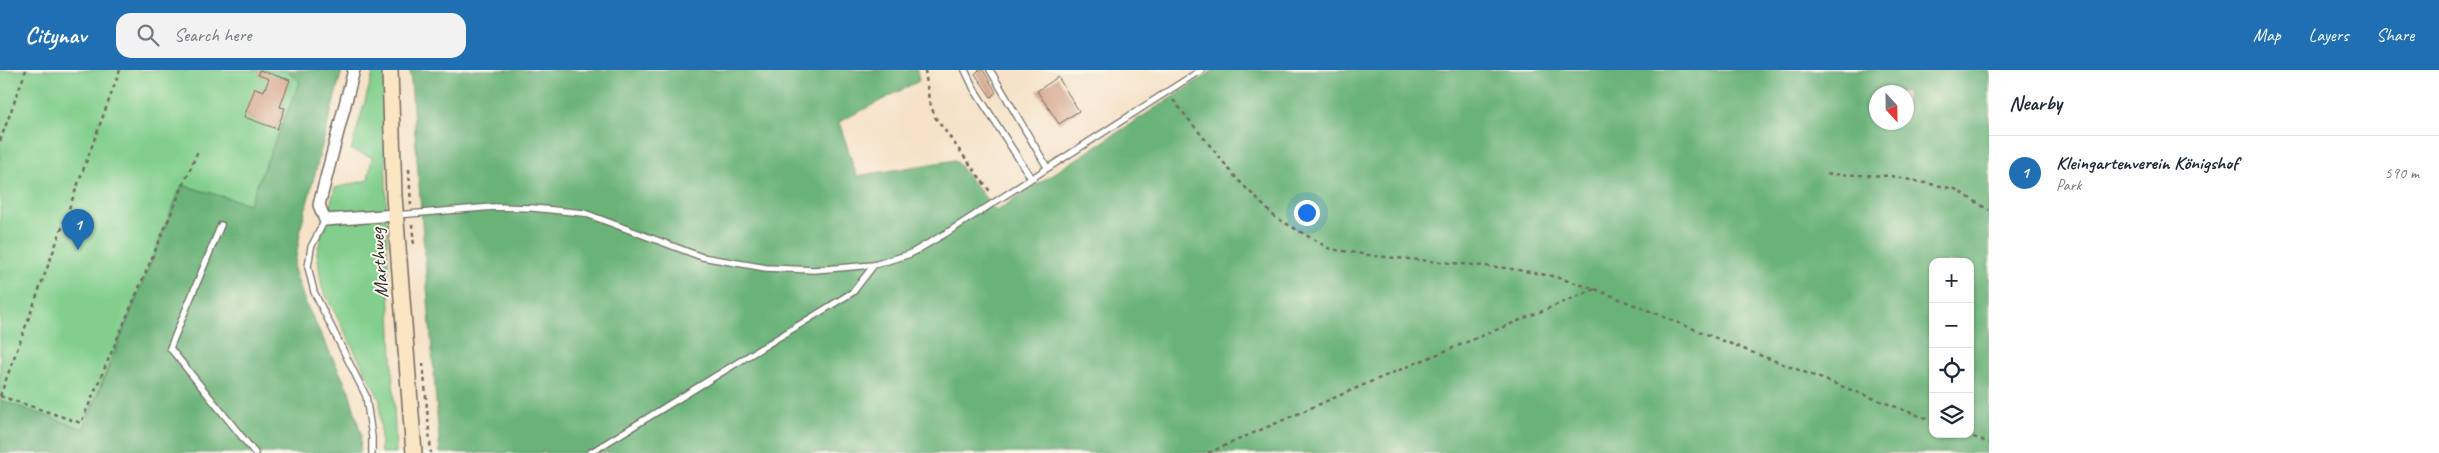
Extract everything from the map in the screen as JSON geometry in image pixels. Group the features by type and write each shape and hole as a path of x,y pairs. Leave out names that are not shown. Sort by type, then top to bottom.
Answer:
{"main road":[{"name":"Marthweg","path":"390,70 396,215 414,453"}],"street":[{"path":"354,70 319,205 324,220 396,215"}],"lane":[{"path":"965,70 974,89 1030,178"},
{"path":"990,70 1047,167"},
{"path":"396,215 494,207 532,208 584,213 702,257 766,268 814,270 874,265 910,254 948,232 1201,70"},
{"path":"324,220 311,247 308,267 314,292 366,396 372,436 372,453"},
{"path":"221,224 170,348 256,453"},
{"path":"590,453 853,292 874,265"}],"path":[{"path":"0,141 26,70"},
{"path":"120,70 0,396 81,423 198,151"},
{"path":"924,70 929,100 935,117 996,200"},
{"path":"1166,92 1236,179 1275,218 1330,249 1375,256 1506,268 1552,276 1596,289 1746,350 1929,419"},
{"path":"409,166 414,252"},
{"path":"1827,174 1891,176 1955,189 1989,210"},
{"path":"1208,453 1368,383 1596,289"},
{"path":"422,360 431,453"},
{"path":"1974,437 1989,443"}],"green space":[{"path":"0,70 287,70 300,81 249,204 182,185 83,429 0,400"},
{"path":"287,70 342,70 302,223 294,269 305,302 349,391 361,434 360,453 0,453 0,400 84,429 182,185 249,204 300,82"},
{"path":"374,70 384,70 387,239 396,453 381,453 380,400 322,288 317,252 335,188 368,180 372,157 351,150"},
{"path":"410,70 917,70 919,81 839,122 857,176 955,160 996,211 1214,70 1989,70 1989,453 440,453"}],"building":[{"path":"259,70 290,80 280,107 285,108 277,129 244,117 255,88 264,91 269,79 258,75"},
{"path":"979,70 983,70 996,92 991,97 975,74"},
{"path":"1058,77 1079,111 1059,124 1037,91"}],"place":[{"name":"Kleingartenverein Königshof","path":"78,250"}]}
